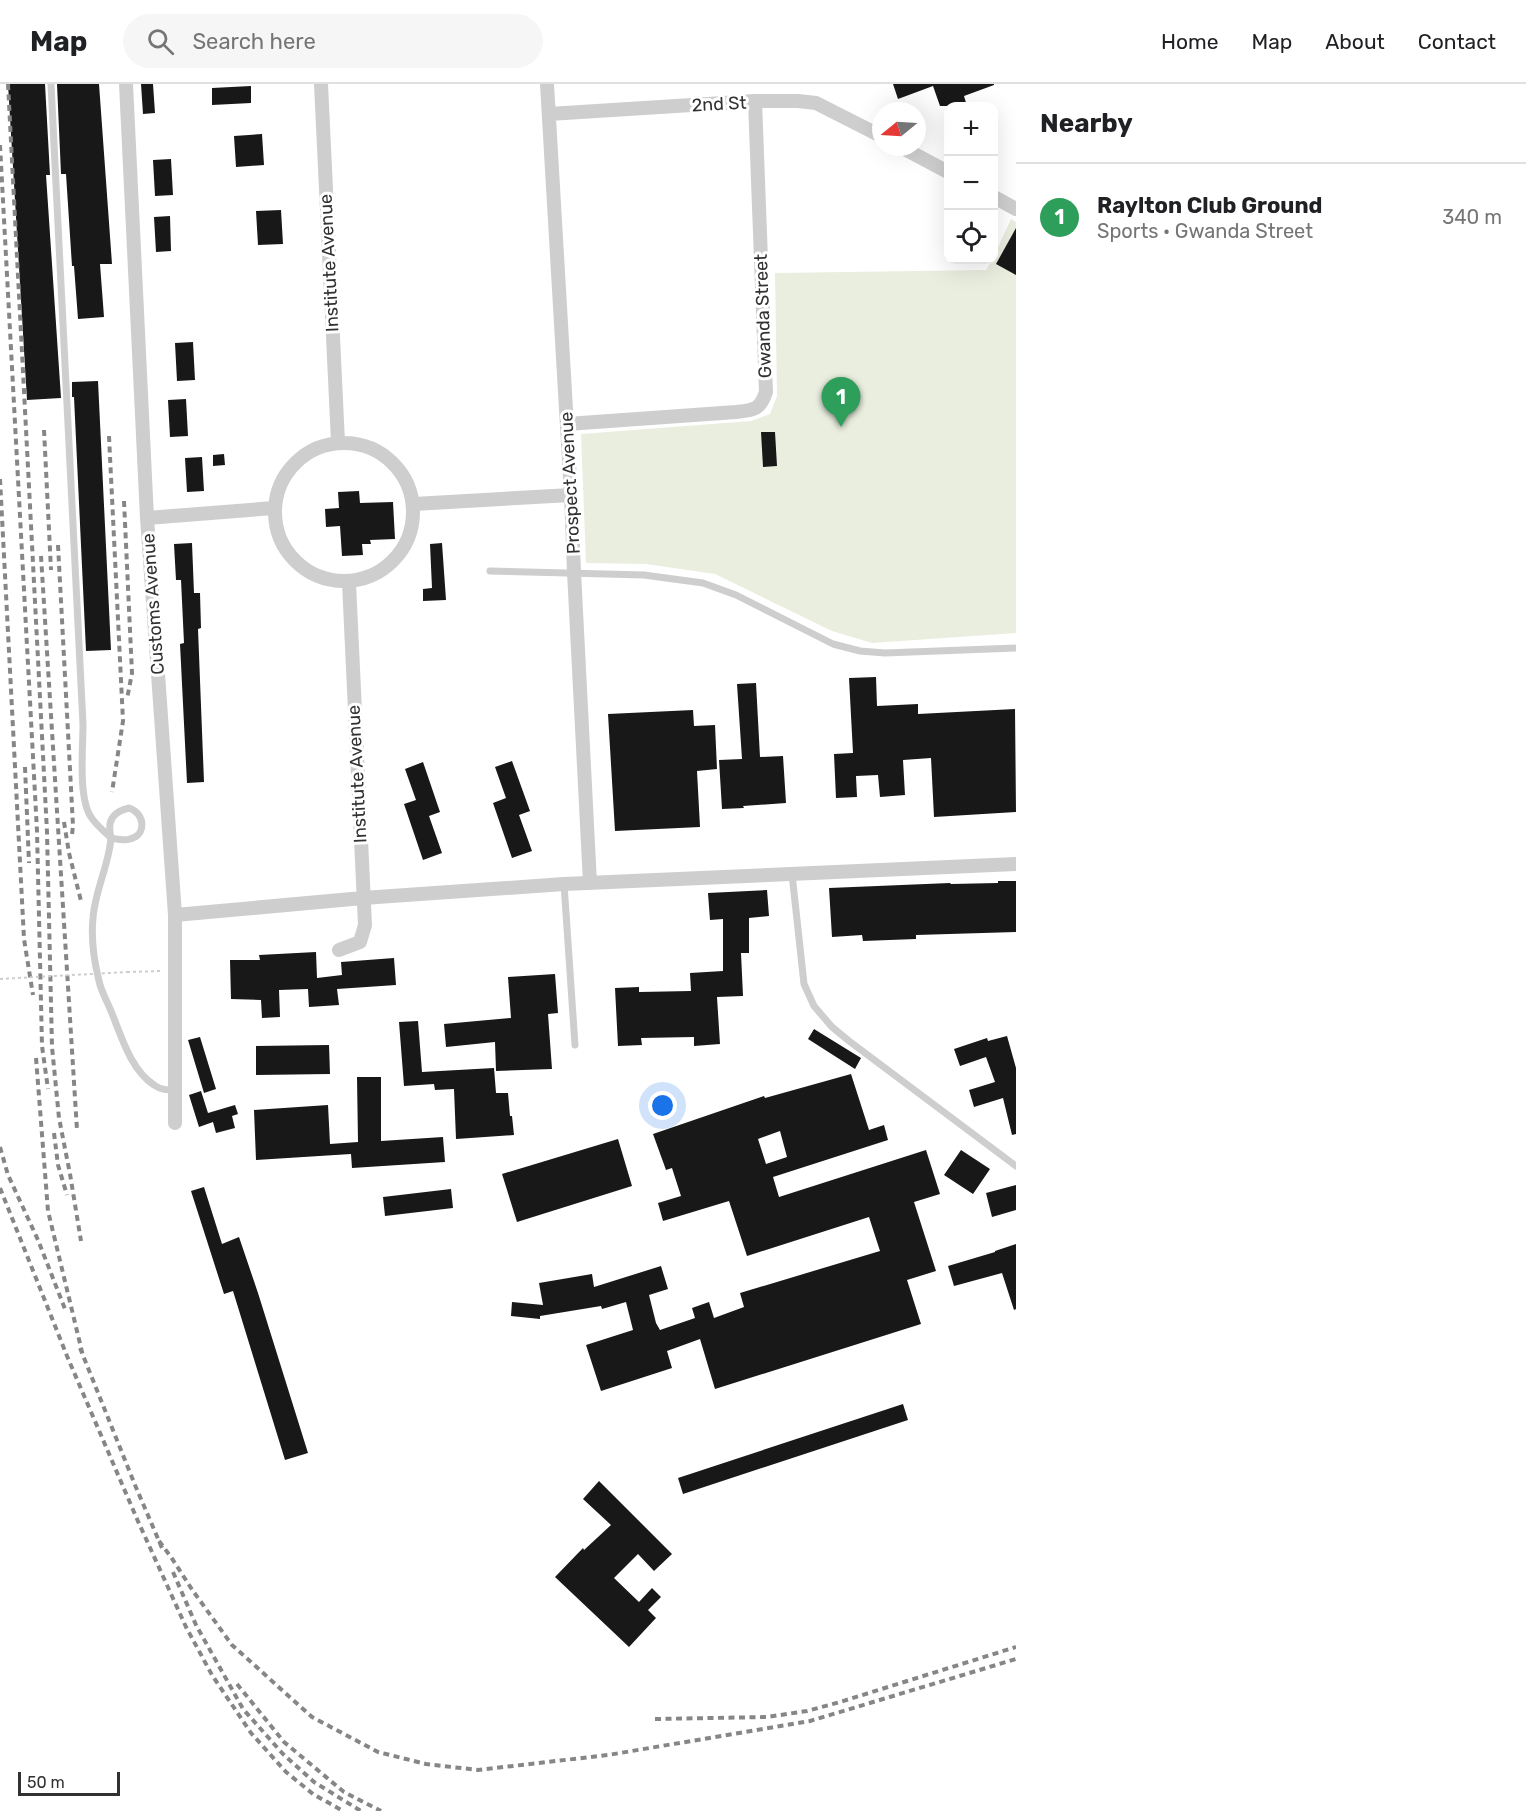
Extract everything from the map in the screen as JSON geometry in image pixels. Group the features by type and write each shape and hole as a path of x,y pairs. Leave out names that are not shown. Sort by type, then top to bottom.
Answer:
{"street":[{"name":"Customs Avenue","path":"126,84 147,518 176,915 175,1123"},
{"name":"Institute Avenue","path":"321,84 338,442"},
{"name":"Prospect Avenue","path":"547,84 571,495 590,883"},
{"name":"2nd St","path":"549,114 798,101 816,103 872,131"},
{"name":"Gwanda Street","path":"567,424 736,412 755,409 763,403 766,392 755,102"},
{"path":"918,156 944,170"},
{"path":"998,200 1016,209"},
{"path":"338,442 364,445 388,458 405,478 414,504 413,526 405,548 390,566 371,578 348,583 325,580 304,570 287,553 277,532 274,508 278,489 288,471 301,457 319,447 338,442"},
{"path":"414,504 571,495"},
{"path":"147,518 274,508"},
{"name":"Institute Avenue","path":"339,950 360,942 365,926 348,583"},
{"path":"176,915 363,898 564,884 1016,864"}],"lane":[{"path":"51,84 83,724 84,794 92,819 111,838 132,839 140,832 143,825 138,812 129,808 116,812 111,817 109,824 111,838 108,858 96,894 93,944 99,984 132,1059 147,1080 155,1086 176,1090"},
{"path":"490,571 644,574 703,583 745,599 833,644 860,651 885,653 1016,648"},
{"path":"792,874 804,984 813,1006 832,1027 849,1041 1016,1166"},
{"path":"564,884 575,1045"}],"path":[{"path":"0,979 176,970"}],"shaded area":[{"path":"1011,219 1016,222 1016,633 872,643 832,631 715,574 646,564 586,563 581,434 751,421 770,414 777,396 775,273 986,270 990,264 998,264 998,247"}],"building":[{"path":"8,84 45,84 50,175 46,175 61,398 27,400"},
{"path":"57,84 99,84 112,264 100,264 104,317 78,319 66,174 61,174"},
{"path":"141,84 153,84 155,113 143,114"},
{"path":"893,84 994,84 964,96 966,102 944,102 944,106 940,106 933,86 898,99"},
{"path":"251,86 251,103 212,105 212,88"},
{"path":"262,134 264,165 236,167 234,136"},
{"path":"171,159 173,195 155,196 153,160"},
{"path":"281,210 283,244 258,245 256,211"},
{"path":"170,216 171,251 156,252 154,217"},
{"path":"1016,228 1016,275 996,264"},
{"path":"193,342 195,380 177,381 175,343"},
{"path":"98,381 111,650 86,651 72,382"},
{"path":"186,399 188,436 170,437 168,400"},
{"path":"761,432 775,432 777,466 763,467"},
{"path":"224,454 225,465 213,466 213,455"},
{"path":"202,457 204,491 187,492 185,458"},
{"path":"359,491 360,503 393,502 395,539 370,540 371,544 362,544 363,555 342,556 340,526 326,527 325,509 339,508 338,492"},
{"path":"192,543 194,593 200,593 201,628 198,629 204,782 187,783 180,644 184,643 181,580 176,580 174,544"},
{"path":"442,543 446,600 423,601 423,589 432,588 430,544"},
{"path":"876,677 877,706 918,704 918,714 1015,709 1016,812 934,817 931,758 903,760 905,795 880,797 878,775 856,776 857,797 836,798 834,754 853,753 849,678"},
{"path":"756,683 760,757 783,756 786,803 722,809 719,760 742,759 737,684"},
{"path":"693,710 694,726 715,725 717,769 697,771 700,827 615,831 608,714"},
{"path":"512,761 530,811 519,815 532,851 512,858 493,803 506,798 495,767"},
{"path":"423,762 440,812 429,816 442,853 423,860 404,804 416,800 405,769"},
{"path":"998,881 1016,881 1016,932 916,935 916,939 863,941 862,935 832,937 829,888 998,883"},
{"path":"767,890 769,916 749,918 749,953 741,953 743,996 717,997 720,1044 694,1046 694,1037 641,1038 642,1045 618,1046 615,988 639,987 639,992 691,991 690,973 723,971 723,919 710,920 708,893"},
{"path":"316,952 317,978 342,975 341,962 394,958 396,985 337,989 339,1005 309,1007 308,989 279,990 280,1017 262,1018 261,1000 231,999 230,960 260,960 259,955"},
{"path":"555,974 558,1013 548,1014 552,1069 496,1071 495,1042 446,1047 444,1024 511,1018 508,977"},
{"path":"418,1021 422,1072 494,1068 496,1093 508,1093 514,1135 456,1139 454,1089 435,1090 434,1084 404,1086 399,1022"},
{"path":"814,1029 861,1058 855,1069 808,1039"},
{"path":"1007,1036 1016,1068 1016,1134 1012,1135 1003,1098 974,1107 969,1090 995,1082 986,1057 960,1066 954,1049 987,1038 988,1041"},
{"path":"200,1037 216,1089 204,1093 188,1040"},
{"path":"329,1045 330,1074 256,1075 256,1046"},
{"path":"851,1074 869,1130 884,1125 888,1140 773,1177 779,1197 926,1150 940,1194 914,1202 936,1271 907,1280 921,1324 715,1389 700,1339 667,1351 672,1368 601,1391 586,1345 633,1330 626,1302 602,1309 601,1306 540,1316 540,1319 511,1316 512,1302 543,1305 539,1283 592,1274 594,1287 661,1266 668,1289 649,1295 660,1330 695,1318 692,1308 709,1302 714,1318 744,1307 740,1293 880,1251 869,1217 747,1256 729,1201 663,1221 658,1203 681,1196 672,1168 666,1170 653,1134 764,1096 765,1098","holes":["780,1131 787,1157 766,1164 758,1139"]},
{"path":"357,1077 381,1077 381,1141 443,1137 445,1162 352,1168 351,1154 256,1160 254,1110 328,1105 330,1144 358,1142"},
{"path":"201,1091 208,1113 235,1105 238,1114 232,1116 235,1128 216,1133 213,1122 199,1127 189,1095"},
{"path":"618,1139 632,1186 517,1222 502,1174"},
{"path":"961,1150 990,1169 973,1194 944,1175"},
{"path":"1016,1185 1016,1210 992,1217 986,1193"},
{"path":"204,1187 222,1244 239,1237 308,1453 285,1460 233,1291 224,1294 191,1191"},
{"path":"451,1189 453,1208 385,1216 383,1197"},
{"path":"1016,1244 1016,1309 1014,1310 1002,1273 954,1286 948,1266"},
{"path":"903,1404 908,1420 683,1494 678,1478"},
{"path":"599,1481 672,1554 654,1571 638,1554 614,1578 639,1602 652,1588 661,1597 648,1610 656,1618 629,1647 555,1577 583,1548 584,1550 611,1525 583,1499"}],"railway":[{"path":"8,84 47,832 52,1047 59,1118 81,1241"},
{"path":"0,145 37,831 42,1046 48,1089"},
{"path":"44,430 51,570"},
{"path":"109,436 123,721 112,792"},
{"path":"0,479 24,939 33,995"},
{"path":"124,501 132,673 127,699"},
{"path":"58,545 72,835"},
{"path":"41,556 77,1130"},
{"path":"25,767 29,863"},
{"path":"64,822 81,901"},
{"path":"36,1058 48,1211 83,1356"},
{"path":"54,1133 58,1165 67,1195"},
{"path":"0,1147 8,1175 38,1240 65,1309"},
{"path":"0,1188 67,1356 137,1519 186,1627 212,1675 251,1733 286,1772 313,1794 343,1811"},
{"path":"80,1348 162,1548"},
{"path":"159,1541 232,1645 312,1717 378,1752 426,1764 478,1770 608,1755 810,1721 1016,1659"},
{"path":"173,1572 196,1625 243,1709 283,1754 314,1782 361,1811"},
{"path":"655,1719 767,1717 807,1711 1016,1647"},
{"path":"237,1684 284,1742 344,1792 381,1811"}],"place":[{"name":"Raylton Club Ground","path":"841,427"}]}
